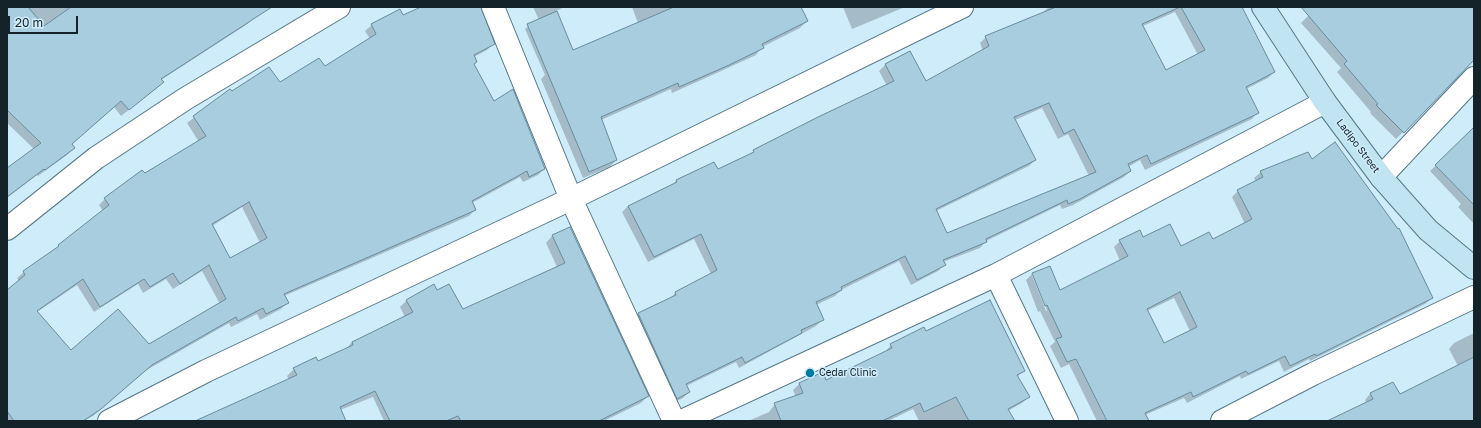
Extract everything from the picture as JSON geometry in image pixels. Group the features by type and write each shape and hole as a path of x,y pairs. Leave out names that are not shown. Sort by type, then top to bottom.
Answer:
{"main road":[{"name":"Ladipo Street","path":"1263,7 1325,102 1381,177 1428,230 1474,268"}],"street":[{"path":"7,229 102,154 185,99 339,7"},
{"path":"493,7 571,199 674,421"},
{"path":"109,421 206,371 571,199 962,7"},
{"path":"1381,177 1474,78"},
{"path":"682,421 996,275 1325,102"},
{"path":"996,275 1067,421"},
{"path":"1222,421 1313,374 1474,296"}],"building":[{"path":"7,7 28,7 44,26 71,7 272,7 161,79 164,82 129,110 121,101 72,144 75,148 7,197 7,168 41,143 7,110"},
{"path":"421,7 481,7 495,44 474,55 477,62 474,64 494,101 513,89 545,169 529,177 527,171 472,201 476,210 284,294 289,303 266,314 263,308 238,321 236,317 152,365 101,409 83,421 14,421 7,411 7,290 25,275 23,271 59,246 58,245 109,205 104,198 142,170 145,173 206,136 193,116 230,89 232,91 269,67 280,82 319,58 325,66 376,34 371,24 400,9 403,15","holes":["249,202 267,238 230,258 212,224","209,265 226,299 149,344 118,309 71,350 37,311 83,279 100,307 144,279 150,287 173,273 180,284"]},
{"path":"674,7 801,7 808,21 762,44 764,48 727,66 679,87 678,83 601,117 617,160 589,172 527,24 557,11 573,50"},
{"path":"1056,7 1180,7 1142,24 1166,70 1205,50 1181,7 1242,7 1275,72 1246,87 1259,113 1151,164 1147,155 1128,164 1131,171 1080,199 1068,204 1067,200 986,239 987,242 943,260 946,265 917,280 905,256 841,287 842,290 816,302 824,320 801,330 802,333 745,363 742,357 686,384 690,392 677,399 638,313 676,295 675,292 717,270 701,234 654,257 628,206 677,182 676,180 714,162 718,169 754,152 753,150 818,117 894,81 885,64 910,51 926,81 989,46 985,36","holes":["1049,103 1064,134 1074,129 1096,172 947,233 936,209 1036,160 1014,117"]},
{"path":"1301,7 1474,7 1474,60 1404,133 1376,105 1378,104 1344,64 1347,61"},
{"path":"1474,127 1474,205 1435,165"},
{"path":"1335,142 1398,229 1399,228 1433,298 1316,356 1315,354 1290,366 1285,356 1248,374 1246,371 1193,397 1191,392 1145,413 1149,421 1107,421 1076,359 1067,362 1056,339 1062,337 1047,305 1045,306 1032,273 1050,266 1060,290 1128,256 1119,240 1140,230 1143,237 1170,224 1181,246 1209,232 1213,239 1252,219 1237,190 1263,177 1260,171 1308,152 1312,159","holes":["1180,292 1197,327 1164,343 1147,309"]},
{"path":"570,227 649,396 599,421 461,421 458,416 446,421 390,421 375,391 340,407 346,421 195,421 297,375 293,368 316,357 318,361 353,345 352,342 413,312 406,300 434,284 437,290 449,284 463,309 565,263 552,235"},
{"path":"990,300 1025,371 1017,375 1030,397 1008,409 1015,421 969,421 956,397 924,412 920,403 882,421 781,421 774,403 803,393 799,383 823,372 826,380 892,348 890,344 924,327 926,331"},
{"path":"1474,357 1474,421 1327,421 1373,399 1370,393 1393,382 1400,394"}],"place":[{"name":"Cedar Clinic","path":"810,373"}]}
